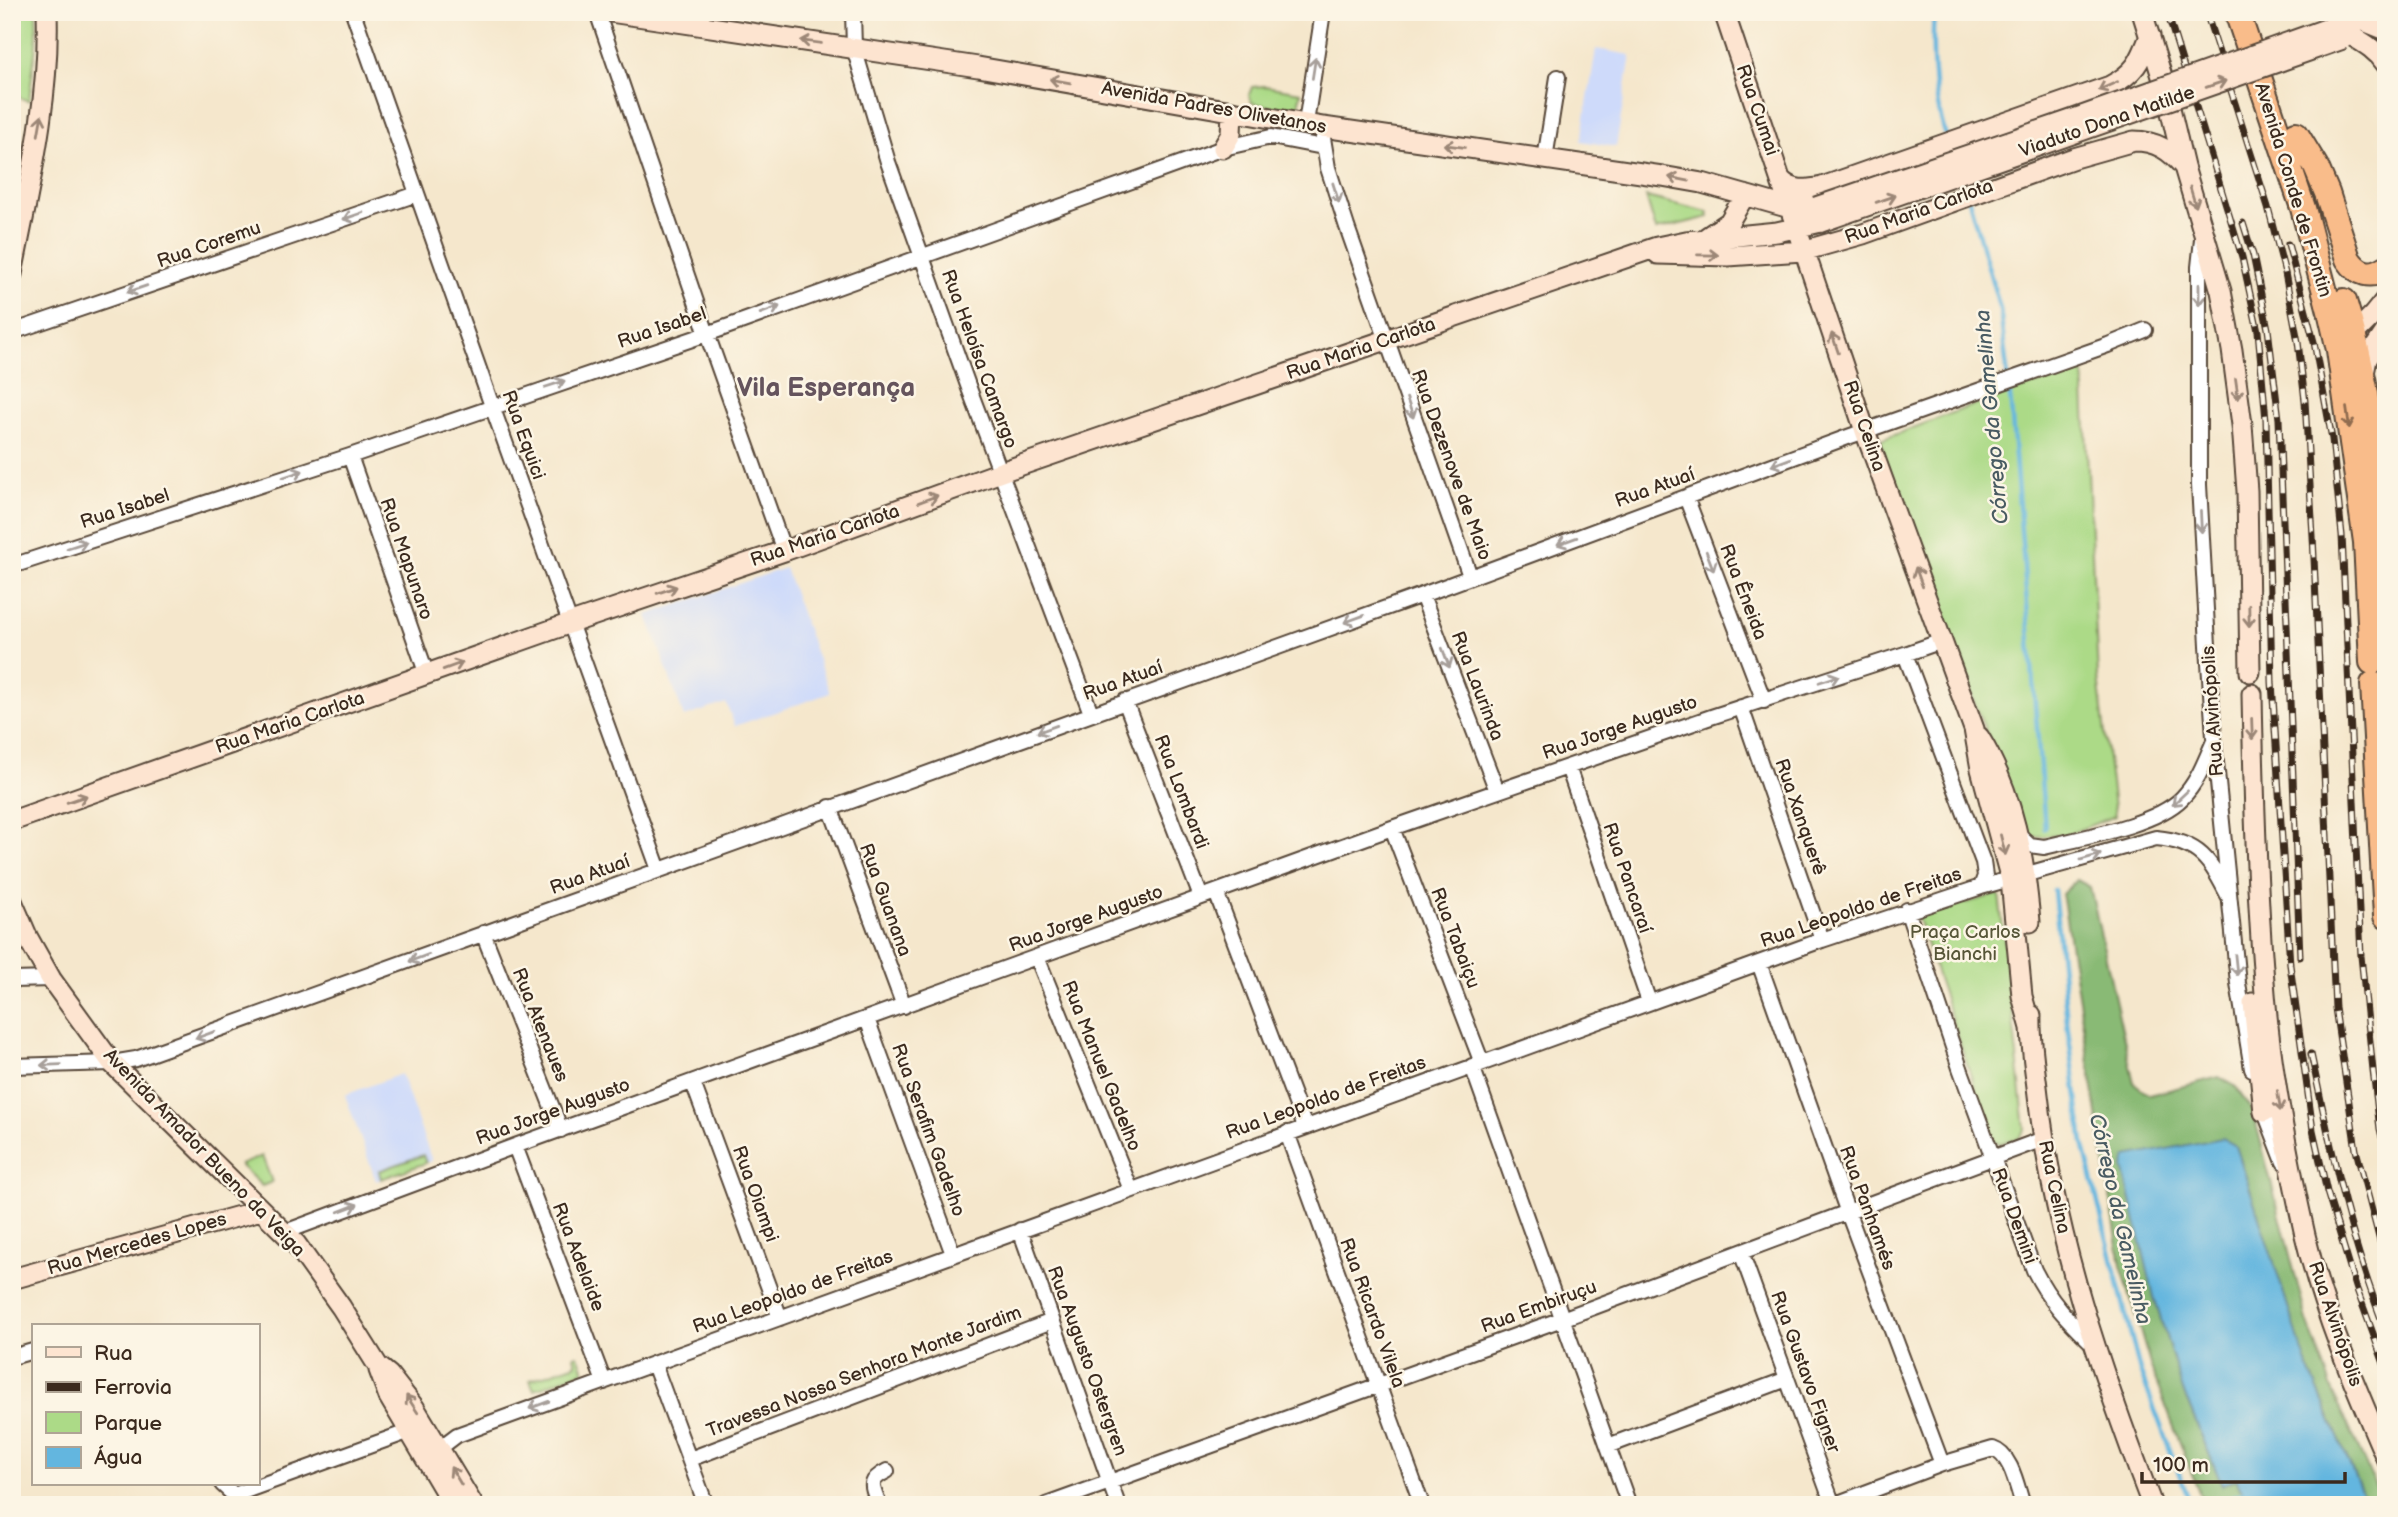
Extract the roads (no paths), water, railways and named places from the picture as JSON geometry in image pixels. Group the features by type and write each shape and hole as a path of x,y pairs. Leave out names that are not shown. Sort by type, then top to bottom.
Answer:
{"highway":[{"name":"Avenida Conde de Frontin","path":"2237,12 2346,343 2362,379 2380,503 2386,587"},
{"name":"Avenida Conde de Frontin","path":"2254,12 2296,134 2346,343 2366,542 2386,916"},
{"path":"2296,134 2323,184 2348,259 2354,268 2363,274 2373,274 2386,268"}],"street":[{"path":"12,274 19,198 45,93 47,12"},
{"name":"Rua Equici","path":"353,12 659,870"},
{"path":"597,12 784,551"},
{"name":"Avenida Padres Olivetanos","path":"610,12 978,67 1314,125 1662,176 1702,183 1819,215"},
{"name":"Rua Heloísa Camargo","path":"853,12 854,48 888,162 1091,713"},
{"name":"Rua Dezenove de Maio","path":"1323,12 1314,125 1386,340 1470,576"},
{"name":"Rua Cumai","path":"1724,12 1790,208"},
{"name":"Rua Alvinópolis","path":"2142,12 2221,291 2242,425 2247,491 2250,671"},
{"path":"2363,23 2372,49 2386,64"},
{"name":"Viaduto Dona Matilde","path":"1819,215 2071,120 2363,23"},
{"path":"1781,180 1796,190 1822,187 2110,86 2126,78 2141,58 2150,36"},
{"path":"1545,159 1558,77"},
{"path":"2056,106 2068,115 2076,128 2078,143 2074,158"},
{"path":"1223,148 1231,134 1232,111"},
{"name":"Rua Isabel","path":"12,566 349,456 707,334 1223,148 1271,137 1323,147"},
{"name":"Rua Maria Carlota","path":"1640,254 1728,256 1803,251 1863,234 2074,158 2134,141 2162,147 2184,167"},
{"name":"Rua Coremu","path":"12,332 417,194"},
{"path":"1705,238 1729,222 1745,195"},
{"name":"Rua Celina","path":"1790,208 1865,431 1974,729 1981,769 2019,878 2030,927 2031,1028 2043,1139 2060,1220 2093,1343"},
{"name":"Rua Maria Carlota","path":"12,821 784,551 1000,472 1668,244 1797,228 1819,215"},
{"name":"Rua Alvinópolis","path":"2203,227 2199,267 2199,485 2214,740 2229,897 2245,1037 2264,1112 2295,1186"},
{"path":"2346,343 2386,299"},
{"name":"Rua Atuaí","path":"12,1066 112,1063 148,1055 1422,595 2145,330"},
{"path":"2362,379 2367,359 2386,331"},
{"name":"Rua Mapunaro","path":"349,456 427,675"},
{"name":"Rua Êneida","path":"1686,497 1765,701"},
{"name":"Rua Laurinda","path":"1422,595 1497,791"},
{"path":"1942,642 1905,654 1983,862 1985,876 1981,887"},
{"name":"Rua Jorge Augusto","path":"285,1232 1392,828 1741,707 1905,654"},
{"name":"Rua Alvinópolis","path":"2252,694 2259,899 2267,1018 2285,1139 2305,1237 2337,1339 2386,1458"},
{"name":"Rua Lombardi","path":"1125,701 1201,897"},
{"name":"Rua Xanquerê","path":"1741,707 1822,940"},
{"name":"Rua Celina","path":"1974,729 1993,761 2017,833 2019,878"},
{"path":"2017,833 2030,845 2044,848 2126,825 2166,810 2182,799 2198,778 2214,740"},
{"path":"2253,765 2245,849 2253,1004 2264,1112"},
{"name":"Rua Pancaraí","path":"1568,767 1649,1002"},
{"name":"Rua Guanana","path":"830,807 904,1006"},
{"name":"Rua Tabaiçu","path":"1392,828 1477,1064 1562,1319 1629,1505"},
{"name":"Rua Leopoldo de Freitas","path":"433,1453 457,1435 1759,962 1981,887 2156,838 2186,843 2203,854 2213,865 2229,897"},
{"path":"1216,892 1305,1127"},
{"name":"Avenida Amador Bueno da Veiga","path":"12,901 28,938 51,979 112,1063 296,1244 341,1307 378,1366 389,1396 410,1431 433,1453 472,1505"},
{"name":"Rua Demini","path":"1907,910 2034,1270 2045,1293 2057,1309 2093,1343 2152,1505"},
{"name":"Rua Atenaues","path":"483,933 561,1130"},
{"name":"Rua Manuel Gadelho","path":"1037,957 1130,1190"},
{"name":"Rua Panhamés","path":"1759,962 1848,1213 1942,1464"},
{"path":"12,980 51,979"},
{"name":"Rua Serafim Gadelho","path":"867,1019 953,1254"},
{"name":"Rua Oiampi","path":"693,1083 780,1318"},
{"name":"Rua Ricardo Vilela","path":"1287,1133 1422,1505"},
{"name":"Rua Embiruçu","path":"1046,1505 1378,1387 2043,1139"},
{"name":"Rua Adelaide","path":"515,1146 604,1382"},
{"name":"Rua Mercedes Lopes","path":"12,1279 261,1210"},
{"name":"Rua Augusto Ostergren","path":"1020,1230 1118,1505"},
{"name":"Rua Gustavo Figner","path":"1741,1252 1833,1505"},
{"name":"Travessa Nossa Senhora Monte Jardim","path":"690,1459 1052,1321"},
{"path":"12,1357 32,1351"},
{"path":"654,1364 706,1505"},
{"name":"Avenida Amador Bueno da Veiga","path":"378,1366 401,1389 433,1453 453,1505"},
{"path":"1608,1446 1787,1379"},
{"path":"224,1486 236,1500 410,1431"},
{"path":"1833,1505 1942,1464 1987,1449 1997,1449 2008,1464 2023,1505"},
{"path":"879,1505 872,1484 876,1476 887,1471"}],"water":[{"path":"2222,1138 2236,1146 2306,1362 2367,1505 2248,1505 2237,1478 2222,1485 2183,1391 2154,1297 2123,1167 2126,1157"}],"waterway":[{"name":"Córrego da Gamelinha","path":"1934,12 1934,77 1947,139"},
{"name":"Córrego da Gamelinha","path":"1969,200 2000,309 2011,406 2045,828"},
{"name":"Córrego da Gamelinha","path":"2054,890 2067,1022 2083,1143 2140,1371 2191,1505"},
{"path":"2212,1505 2243,1493"}],"railway":[{"path":"2167,12 2242,257 2258,331 2266,420 2272,682 2290,965 2313,1130 2327,1192 2356,1287 2386,1369"},
{"path":"2206,12 2268,207 2285,273 2298,342 2305,401 2313,536 2335,1008 2356,1150 2386,1264"},
{"path":"2243,223 2253,255 2268,329 2279,419 2300,957"},
{"path":"2288,244 2314,342 2332,439 2342,535 2361,956 2380,1129 2386,1153"},
{"path":"2311,1054 2352,1229 2386,1331"}],"district":[{"name":"Vila Esperança","path":"826,388"}],"park label":[{"name":"Praça Carlos Bianchi","path":"1965,943"}]}
